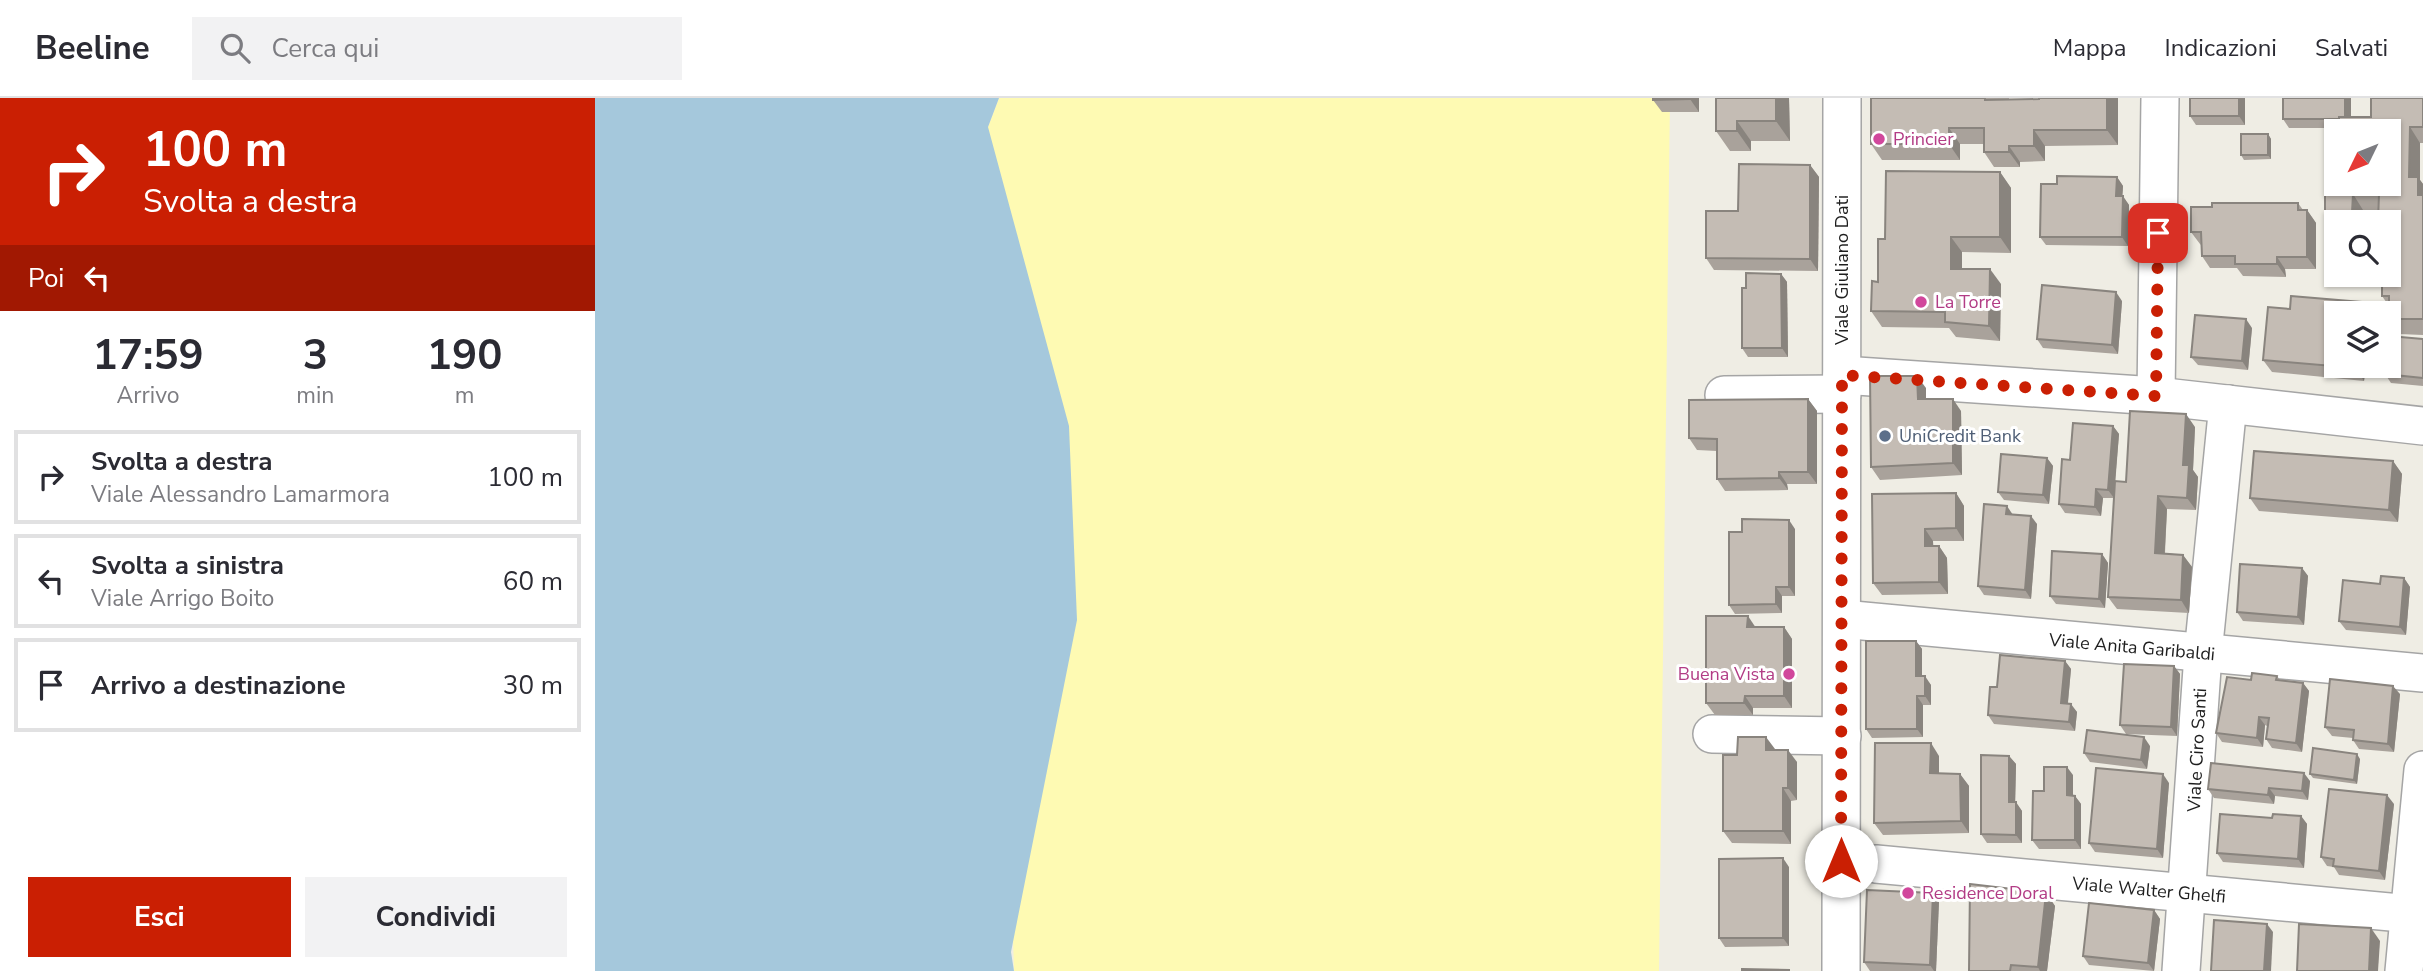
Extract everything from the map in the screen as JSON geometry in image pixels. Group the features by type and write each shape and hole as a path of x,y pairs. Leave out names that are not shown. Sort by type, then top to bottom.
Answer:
{"street":[{"name":"Viale Giuliano Dati","path":"1842,98 1842,971"},
{"path":"2156,396 2160,98"},
{"path":"1724,395 1842,385 2156,396 2423,426"},
{"name":"Viale Ciro Santi","path":"2181,971 2189,894 2203,654 2228,404"},
{"name":"Viale Anita Garibaldi","path":"1842,619 2423,673"},
{"path":"1711,734 1842,736"},
{"path":"2403,971 2416,914 2423,770"},
{"name":"Viale Walter Ghelfi","path":"1875,864 2416,914"}],"sand":[{"path":"999,98 1670,98 1659,971 1014,971 988,127"}],"water":[{"path":"595,98 999,98 988,127 1069,426 1077,620 1011,952 1014,971 595,971"}],"building":[{"path":"1690,98 1690,99 1653,100"},
{"path":"1716,98 1776,98 1776,121 1737,121 1737,131 1716,131"},
{"path":"1871,98 2107,98 2107,130 2034,130 2034,146 2009,146 2009,152 1984,152 1984,128 1949,128 1949,144 1871,144"},
{"path":"2190,98 2239,98 2239,116 2190,116"},
{"path":"2283,98 2345,98 2345,117 2283,119"},
{"path":"2371,98 2423,98 2423,127 2410,127 2409,177 2418,177 2418,195 2423,195 2423,319 2401,319 2401,301 2389,301 2389,296 2382,296 2382,287 2401,287 2401,210 2378,210 2379,196 2401,196 2401,119 2339,119 2371,117"},
{"path":"2241,134 2268,134 2268,155 2241,155"},
{"path":"1739,164 1810,165 1810,259 1706,258 1706,211 1738,211"},
{"path":"1886,171 2000,172 2000,237 1951,237 1951,269 1990,269 1989,326 1945,322 1945,312 1871,311 1872,281 1878,282 1878,239 1885,239"},
{"path":"2057,176 2117,177 2116,196 2123,196 2122,237 2040,237 2041,184 2057,184"},
{"path":"2325,196 2353,196 2352,210 2325,210"},
{"path":"2212,203 2298,203 2298,210 2307,210 2307,257 2277,257 2277,264 2235,264 2235,256 2202,256 2201,232 2191,232 2191,207 2212,207"},
{"path":"1746,273 1781,274 1782,348 1742,348 1742,288 1746,288"},
{"path":"2042,285 2116,292 2112,345 2037,339"},
{"path":"2291,296 2349,301 2324,301 2324,365 2263,360 2268,307 2290,309"},
{"path":"2195,315 2246,319 2242,361 2191,357"},
{"path":"2401,337 2423,339 2423,378 2401,376"},
{"path":"1870,376 1917,376 1918,399 1953,399 1953,463 1871,467"},
{"path":"1808,399 1808,472 1779,472 1779,478 1717,479 1717,439 1689,438 1689,400"},
{"path":"2130,411 2186,414 2183,465 2189,465 2187,498 2158,496 2155,553 2183,555 2181,600 2108,597 2115,481 2126,482"},
{"path":"2073,423 2113,426 2108,490 2096,489 2095,507 2059,504 2062,459 2070,460"},
{"path":"2254,451 2393,461 2389,510 2250,498"},
{"path":"2001,454 2047,458 2043,495 1998,492"},
{"path":"1956,493 1956,528 1925,529 1925,546 1939,546 1939,582 1873,583 1872,494"},
{"path":"1984,504 2007,506 2006,514 2031,516 2025,590 1978,586"},
{"path":"1742,519 1789,520 1789,587 1776,587 1776,604 1729,605 1729,532 1742,532"},
{"path":"2052,551 2102,554 2099,599 2050,596"},
{"path":"2240,564 2302,568 2298,617 2237,612"},
{"path":"2381,576 2404,578 2400,627 2339,621 2343,580 2380,584"},
{"path":"1706,616 1748,616 1747,627 1784,627 1784,696 1745,696 1744,703 1706,703"},
{"path":"1866,641 1916,641 1916,676 1925,676 1925,696 1917,696 1917,729 1866,729"},
{"path":"2000,655 2065,661 2061,703 2071,704 2069,722 1988,715 1990,687 1997,687"},
{"path":"2124,664 2174,666 2171,727 2120,725"},
{"path":"2252,673 2277,676 2276,680 2303,683 2296,743 2266,739 2269,718 2259,717 2257,738 2216,733 2227,677 2251,680"},
{"path":"2330,679 2393,686 2388,744 2353,740 2354,730 2325,727"},
{"path":"2087,730 2144,737 2141,760 2084,753"},
{"path":"1738,737 1766,737 1766,750 1788,750 1788,788 1783,788 1783,831 1723,831 1723,755 1737,755"},
{"path":"1875,743 1931,743 1930,773 1960,774 1961,821 1874,823"},
{"path":"2313,748 2357,754 2354,780 2310,774"},
{"path":"1981,755 2009,756 2009,802 2016,802 2016,835 1981,834"},
{"path":"2211,763 2304,773 2302,791 2269,788 2268,795 2208,789"},
{"path":"2044,767 2067,767 2067,795 2075,796 2075,840 2032,840 2033,791 2044,791"},
{"path":"2096,768 2163,774 2157,849 2089,843"},
{"path":"2329,789 2387,795 2379,871 2333,866 2334,859 2321,857"},
{"path":"2220,814 2272,818 2273,814 2301,816 2298,859 2217,853"},
{"path":"1783,858 1783,938 1719,938 1719,859"},
{"path":"1970,884 2046,893 2038,967 2011,965 2010,971 1969,971"},
{"path":"1867,890 1933,893 1930,965 1864,962"},
{"path":"2089,903 2154,910 2148,963 2083,956"},
{"path":"2214,920 2267,924 2264,971 2211,971"},
{"path":"2299,924 2371,928 2369,971 2297,971"},
{"path":"1789,970 1789,971 1742,971"}],"place":[{"name":"Princier","path":"1879,139"},
{"name":"La Torre","path":"1921,302"},
{"name":"UniCredit Bank","path":"1885,436"},
{"name":"Buena Vista","path":"1789,674"},
{"name":"Residence Doral","path":"1908,893"}],"route":[{"path":"1841,861 1842,375 2156,396 2158,233"}]}
